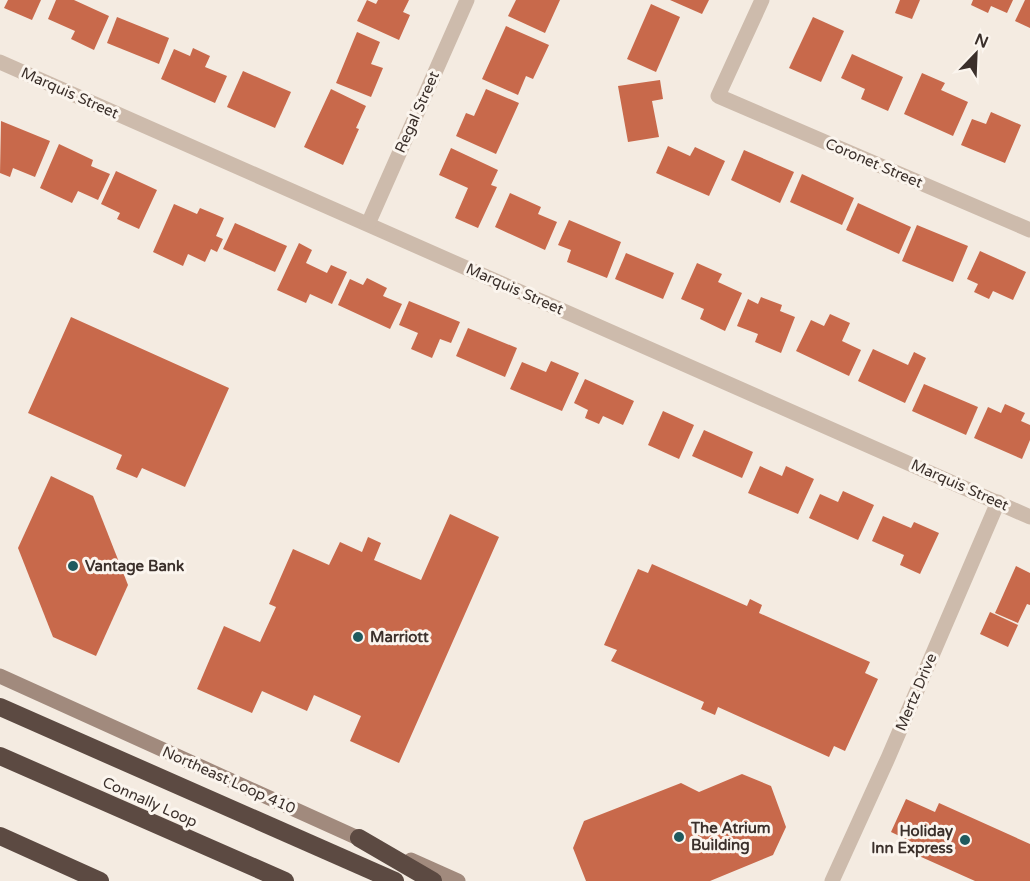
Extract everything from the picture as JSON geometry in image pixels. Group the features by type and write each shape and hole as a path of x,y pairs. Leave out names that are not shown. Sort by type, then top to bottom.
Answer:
{"highway":[{"path":"0,707 395,881"},
{"name":"Connally Loop","path":"0,756 285,881"},
{"path":"0,836 100,881"},
{"path":"359,838 433,881"}],"main road":[{"name":"Northeast Loop 410","path":"0,676 458,881"}],"street":[{"name":"Regal Street","path":"368,224 467,0"},
{"name":"Coronet Street","path":"762,0 718,96 1030,230"},
{"name":"Marquis Street","path":"0,62 1030,517"},
{"name":"Mertz Drive","path":"832,881 885,766 998,502"}],"building":[{"path":"8,0 41,0 32,20 4,8"},
{"path":"56,0 74,0 109,16 94,50 71,39 75,31 48,19"},
{"path":"367,0 376,4 378,0 409,0 403,12 410,15 399,40 357,21"},
{"path":"516,0 560,0 545,33 508,16"},
{"path":"670,0 709,0 702,14"},
{"path":"900,0 920,0 912,19 895,13"},
{"path":"973,0 1013,0 1007,13 991,6 988,13 971,5"},
{"path":"1025,0 1030,0 1030,28 1015,21"},
{"path":"651,4 680,17 656,72 627,59"},
{"path":"117,17 169,38 159,64 107,43"},
{"path":"813,17 844,31 821,82 789,68"},
{"path":"506,26 549,45 533,79 526,76 518,95 482,79"},
{"path":"357,32 380,42 371,64 383,68 371,97 336,83"},
{"path":"193,48 210,56 205,67 227,76 215,103 161,79 174,49 190,56"},
{"path":"852,54 903,77 888,111 861,99 865,89 841,78"},
{"path":"243,71 291,92 275,128 227,107"},
{"path":"922,73 945,83 941,90 968,102 953,136 904,114"},
{"path":"660,80 663,99 652,101 659,137 628,142 618,86"},
{"path":"331,89 366,106 356,128 359,129 343,165 304,147"},
{"path":"486,89 519,103 496,154 456,136 466,113 474,116"},
{"path":"991,112 1021,125 1005,163 961,145 972,119 986,124"},
{"path":"1,121 50,141 35,177 13,168 10,177 0,173"},
{"path":"59,144 93,160 91,166 110,174 98,200 78,191 72,203 40,188"},
{"path":"668,146 690,156 695,147 725,161 709,196 656,173"},
{"path":"451,148 498,170 491,185 497,187 478,228 455,218 468,188 439,175"},
{"path":"744,150 794,172 780,203 731,180"},
{"path":"116,171 157,190 139,229 117,219 120,213 101,204"},
{"path":"802,174 854,198 842,225 790,202"},
{"path":"510,193 541,207 538,214 557,222 545,250 495,227"},
{"path":"858,203 911,227 899,254 846,230"},
{"path":"174,204 197,214 200,208 224,218 216,236 223,239 217,252 211,249 205,262 188,254 183,266 153,252"},
{"path":"569,220 621,242 607,278 567,262 571,250 558,245"},
{"path":"235,223 287,246 275,272 223,249"},
{"path":"917,225 968,246 953,282 902,261"},
{"path":"299,243 312,250 306,263 327,273 331,265 347,272 332,304 310,294 306,303 277,290"},
{"path":"980,251 1026,272 1013,300 993,291 989,299 974,292 978,284 967,279"},
{"path":"626,253 674,273 663,299 615,279"},
{"path":"697,263 722,274 718,282 742,293 725,331 700,319 704,309 681,299"},
{"path":"367,278 387,288 383,296 402,304 390,329 338,305 350,279 363,285"},
{"path":"761,297 782,305 780,311 795,317 781,353 755,342 758,334 737,326 748,299 758,304"},
{"path":"409,301 460,322 451,343 440,339 432,358 411,349 418,333 399,325"},
{"path":"830,314 850,323 842,341 861,350 849,376 796,351 811,320 824,326"},
{"path":"71,317 229,388 185,487 142,468 137,478 116,469 122,455 28,413"},
{"path":"468,328 517,348 505,377 456,356"},
{"path":"873,349 908,365 914,352 926,358 905,403 858,381"},
{"path":"551,361 579,373 562,411 510,389 522,362 546,372"},
{"path":"585,379 634,401 623,425 603,416 599,424 585,418 588,410 574,403"},
{"path":"924,384 978,407 966,435 912,411"},
{"path":"1005,404 1025,413 1021,421 1030,425 1030,440 1022,459 974,438 988,407 1001,413"},
{"path":"663,411 694,425 679,459 648,445"},
{"path":"704,430 753,452 742,478 692,456"},
{"path":"760,466 782,476 786,466 814,479 798,514 748,493"},
{"name":"Vantage Bank","path":"51,476 93,496 128,585 96,656 53,637 18,548"},
{"path":"843,491 874,505 858,540 809,518 820,494 838,502"},
{"name":"Marriott","path":"450,514 499,537 399,763 350,741 361,716 314,695 307,711 262,691 252,713 197,689 224,626 260,642 276,607 269,604 293,549 329,565 340,542 362,552 368,537 381,543 374,560 421,580"},
{"path":"883,516 911,528 914,522 939,533 920,574 900,565 904,555 872,541"},
{"path":"652,564 747,606 750,599 762,605 759,613 870,662 865,673 878,679 845,751 834,746 829,757 718,707 715,715 701,709 704,702 611,661 617,650 604,645 638,569 648,573"},
{"path":"1016,566 1030,573 1030,605 1027,604 1018,623 995,613"},
{"path":"990,612 1018,625 1008,647 980,634"},
{"name":"The Atrium Building","path":"742,774 771,786 786,827 773,855 710,881 586,881 573,848 584,821 681,783 699,792"},
{"name":"Holiday Inn Express","path":"906,799 935,812 939,803 1030,844 1030,881 975,881 910,852 914,843 891,832"}],"place":[{"name":"Vantage Bank","path":"73,566"},
{"name":"Marriott","path":"358,637"},
{"name":"The Atrium Building","path":"679,837"},
{"name":"Holiday Inn Express","path":"965,840"}]}
